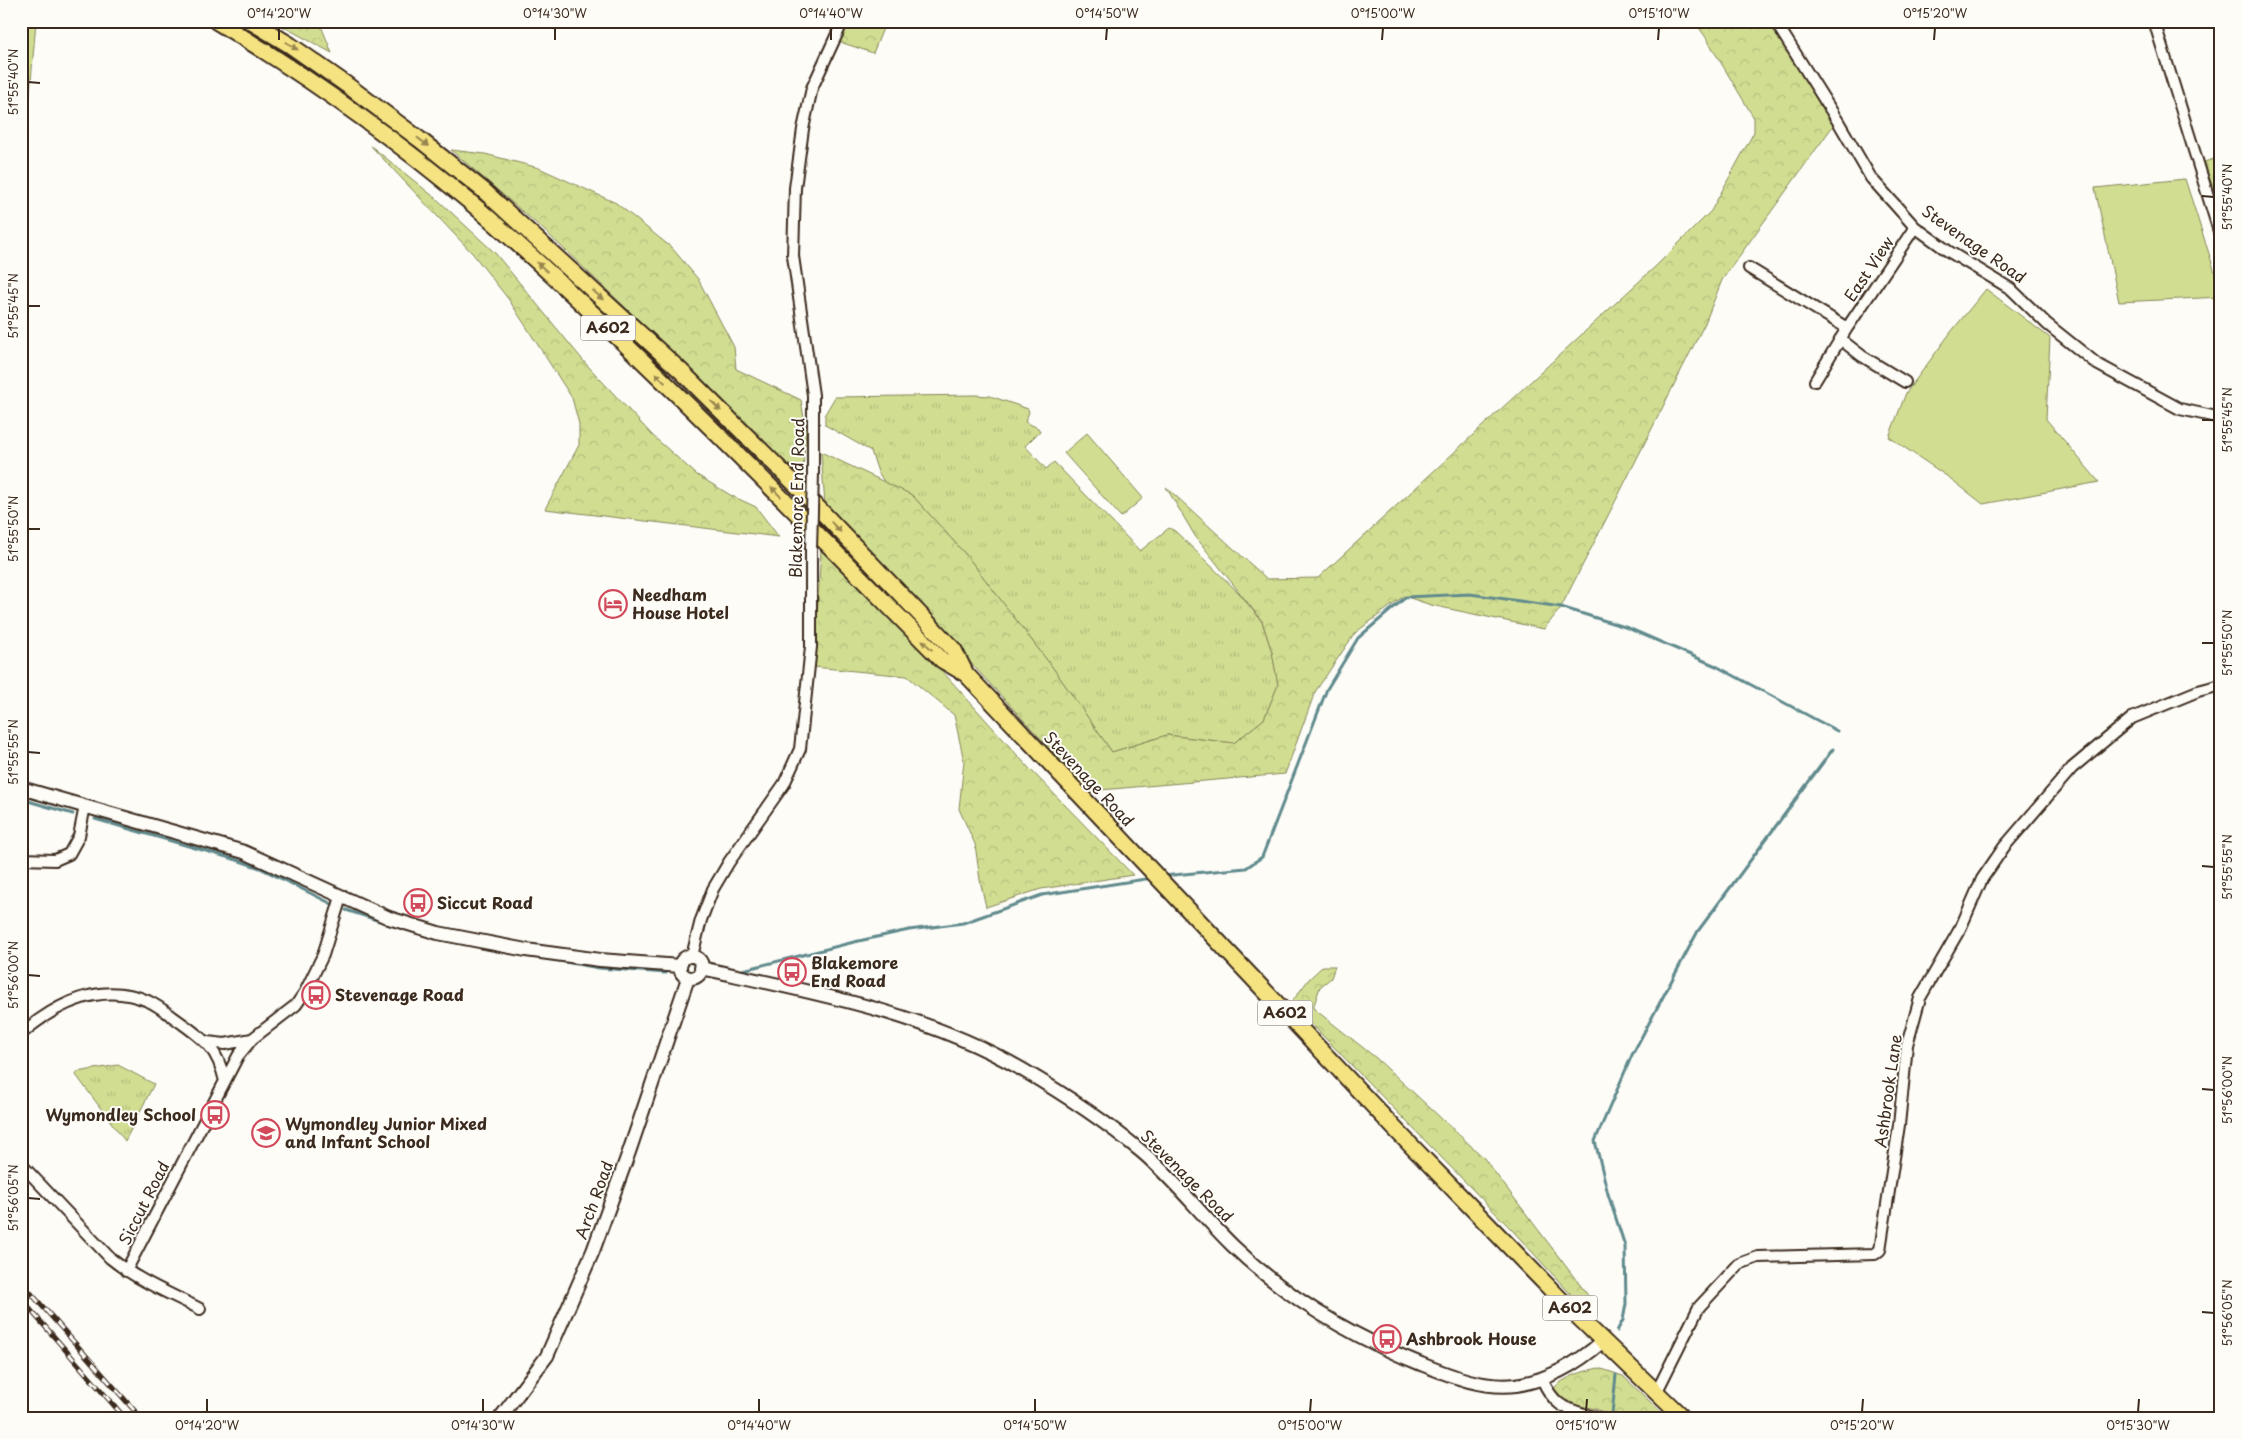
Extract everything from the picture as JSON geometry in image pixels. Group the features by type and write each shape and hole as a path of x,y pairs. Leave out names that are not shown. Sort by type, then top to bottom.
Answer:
{"main road":[{"name":"A602","path":"216,21 281,60 342,102 401,146 471,203 574,296 681,398 942,660 966,674"},
{"name":"A602","path":"250,21 290,45 347,85 419,138 483,190 681,371 800,489 954,650 966,674"},
{"name":"Stevenage Road","path":"966,674 1397,1131 1603,1341 1683,1418"}],"street":[{"name":"Blakemore End Road","path":"692,956 701,920 713,889 728,862 784,784 800,749 811,647 813,395 793,256 795,188 803,129 812,88 843,21"},
{"name":"Stevenage Road","path":"1775,21 1871,178 1915,227 1948,251 2011,289 2047,324 2097,364 2180,409 2221,418"},
{"path":"2154,21 2221,238"},
{"name":"East View","path":"1815,381 1847,328 1915,227"},
{"path":"1749,268 1847,328"},
{"path":"1840,339 1862,356 1905,382"},
{"name":"Ashbrook Lane","path":"1656,1393 1669,1371 1678,1348 1699,1307 1739,1264 1758,1257 1858,1256 1875,1254 1880,1250 1899,1125 1907,1045 1920,998 1960,927 1982,879 2004,847 2072,768 2132,718 2221,685"},
{"path":"21,788 244,852 389,918 452,937 600,960 680,966"},
{"path":"21,858 54,860 69,854 75,847 85,806"},
{"name":"Siccut Road","path":"126,1271 238,1056 252,1039 289,1012 305,992 320,962 341,896"},
{"path":"692,956 697,958 702,968 699,974 688,978 680,971 680,966 686,957 692,956"},
{"name":"Stevenage Road","path":"702,968 885,1011 948,1033 1020,1068 1076,1103 1144,1153 1233,1246 1261,1270 1316,1311 1378,1347 1473,1383 1515,1385 1542,1379 1567,1368 1603,1341"},
{"name":"Arch Road","path":"500,1418 547,1356 593,1251 688,978"},
{"path":"21,1034 47,1014 72,1000 109,993 128,995 150,1001 207,1042 219,1060 225,1080"},
{"path":"207,1042 225,1044 252,1039"},
{"path":"21,1164 110,1258 126,1271 144,1282 200,1309"},
{"path":"1542,1379 1549,1396 1558,1404 1597,1418"}],"green space":[{"path":"21,21 36,21 21,202"},
{"path":"273,21 319,21 332,53"},
{"path":"848,21 886,21 873,53 840,42"},
{"path":"1694,21 1771,21 1835,123 1722,280 1705,323 1616,500 1560,609 1544,629 1431,605 1404,596 1355,633 1315,692 1285,774 1089,791 825,505 821,452 912,495 967,556 1053,668 1112,752 1167,735 1234,743 1264,719 1278,685 1272,652 1262,621 1195,536 1166,487 1267,579 1318,578 1657,265 1711,211 1754,132 1754,118"},
{"path":"371,146 439,201 495,253 586,364 653,436 697,475 732,496 756,507 779,537 545,509 579,445 579,424 572,398 509,300 473,254"},
{"path":"451,150 485,154 539,168 616,203 672,248 698,279 734,347 736,369 801,400 806,430 802,482 545,231"},
{"path":"2221,157 2221,210 2204,162"},
{"path":"2185,179 2221,291 2221,297 2119,302 2095,188"},
{"path":"1986,289 2050,338 2046,419 2099,482 1983,504 1951,479 1889,437 1906,393 1951,332"},
{"path":"990,396 1028,409 1029,412 1025,422 1038,428 1040,431 1025,446 1046,469 1054,462 1140,551 1169,528 1175,531 1239,593 1262,622 1272,652 1278,685 1264,719 1234,743 1167,735 1112,752 1053,668 967,556 912,495 885,483 878,472 871,451 825,425 825,414 835,397"},
{"path":"1087,433 1143,498 1121,517 1064,453"},
{"path":"821,548 934,662 1027,766 1133,875 1041,889 986,907 975,844 959,809 964,761 954,715 907,676 814,667"},
{"path":"1323,966 1335,966 1331,978 1320,987 1313,1008 1376,1058 1483,1157 1590,1298 1585,1302 1578,1302 1512,1230 1291,1003 1309,979"},
{"path":"118,1065 154,1084 125,1141 76,1075 77,1072"},
{"path":"1599,1368 1623,1376 1667,1418 1619,1418 1596,1409 1561,1402 1553,1389 1557,1385 1574,1375"}],"waterway":[{"path":"1163,876 1246,868 1262,857 1327,689 1358,638 1406,597 1470,594 1561,607 1628,628 1716,666 1837,731"},
{"path":"1617,1331 1623,1320 1626,1304 1625,1246 1608,1194 1595,1141 1632,1055 1698,931 1833,749"},
{"path":"21,799 73,814"},
{"path":"95,819 260,868 334,905"},
{"path":"739,971 909,930 963,923 1042,895 1152,878"},
{"path":"346,910 383,922"},
{"path":"442,940 599,968 666,973"},
{"path":"1612,1414 1616,1375"}],"railway":[{"path":"21,1282 141,1418"},
{"path":"21,1299 125,1418"}],"place":[{"name":"Needham House Hotel","path":"613,604"},
{"name":"Siccut Road","path":"418,903"},
{"name":"Blakemore End Road","path":"792,972"},
{"name":"Stevenage Road","path":"316,995"},
{"name":"Wymondley School","path":"215,1115"},
{"name":"Wymondley Junior Mixed and Infant School","path":"266,1133"},
{"name":"Ashbrook House","path":"1387,1339"}]}
